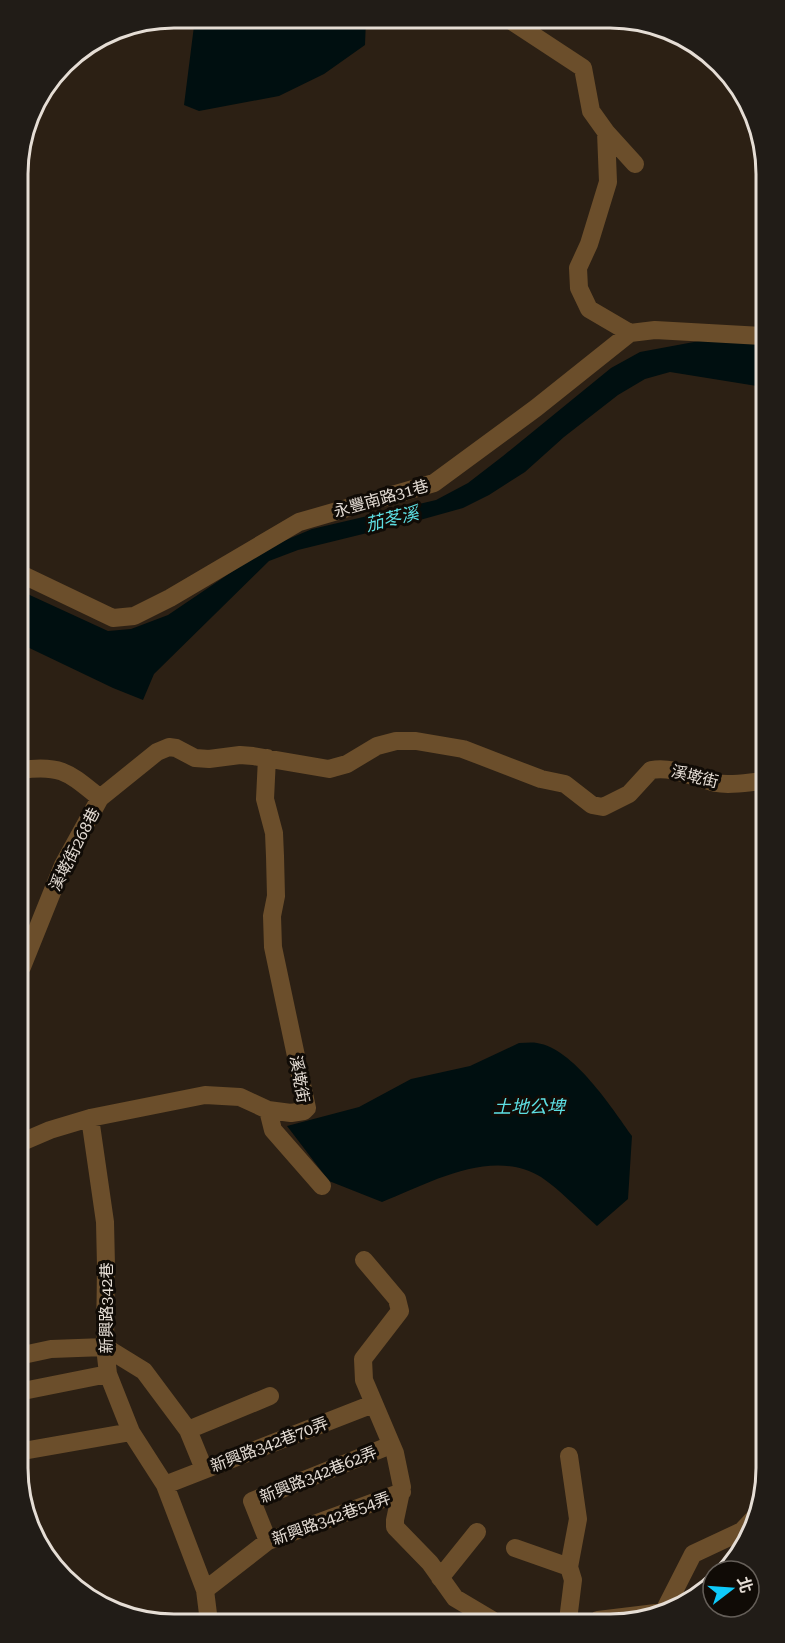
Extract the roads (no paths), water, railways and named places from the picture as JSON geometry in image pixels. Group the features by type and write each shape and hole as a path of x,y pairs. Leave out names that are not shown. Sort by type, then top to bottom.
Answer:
{"street":[{"path":"522,28 583,68 591,111 606,132 635,164"},
{"path":"606,132 608,182 590,244 578,268 579,288 589,309 630,333 656,330 756,336"},
{"name":"永豐南路31巷","path":"29,578 112,618 134,616 170,598 299,522 434,483 536,408 630,333"},
{"name":"溪墘街","path":"100,798 157,752 169,747 176,748 195,758 209,759 240,755 329,769 347,764 377,746 396,741 416,741 463,749 541,779 565,784 592,805 603,807 629,794 651,770 662,768 717,783 756,782"},
{"name":"溪墘街","path":"28,1139 90,1118 205,1095 240,1097 268,1110 291,1113 304,1111 307,1108 273,946 272,916 276,896 275,856 274,833 265,799 267,758"},
{"path":"29,769 42,766 58,769 73,776 100,798"},
{"name":"溪墘街268巷","path":"28,951 63,865 100,798"},
{"path":"268,1110 273,1130 322,1186"},
{"name":"新興路342巷","path":"90,1118 105,1222 105,1347 108,1374 131,1432 165,1485 205,1590 208,1614"},
{"name":"新興路342巷54弄","path":"364,1260 397,1299 400,1311 363,1359 364,1380 396,1454 402,1492 395,1527 430,1563 455,1598 482,1614"},
{"path":"28,1354 51,1349 105,1347 144,1371 188,1430 204,1469"},
{"path":"28,1390 108,1374"},
{"path":"188,1430 270,1396"},
{"name":"新興路342巷70弄","path":"165,1485 373,1404"},
{"path":"28,1450 131,1432"},
{"name":"新興路342巷62弄","path":"268,1541 252,1501 391,1445"},
{"path":"569,1456 578,1519 569,1567 573,1580 569,1614"},
{"name":"新興路342巷54弄","path":"205,1590 268,1541 402,1492"},
{"path":"668,1602 693,1554 742,1531"},
{"path":"440,1578 477,1532"},
{"path":"515,1548 569,1567"}],"water":[{"path":"194,29 366,29 365,45 324,74 279,96 199,111 184,105"},
{"name":"茄苳溪","path":"710,339 756,343 756,386 670,372 645,379 618,395 564,437 525,472 489,495 463,508 298,550 269,561 154,674 143,700 29,648 29,595 108,631 131,629 168,615 267,548 312,529 436,500 468,483 611,368 640,352"},
{"name":"土地公埤","path":"519,1043 537,1043 551,1047 578,1067 614,1110 632,1136 628,1199 597,1226 541,1177 522,1169 502,1166 461,1171 382,1202 329,1181 287,1126 359,1107 411,1079 470,1066"}]}
